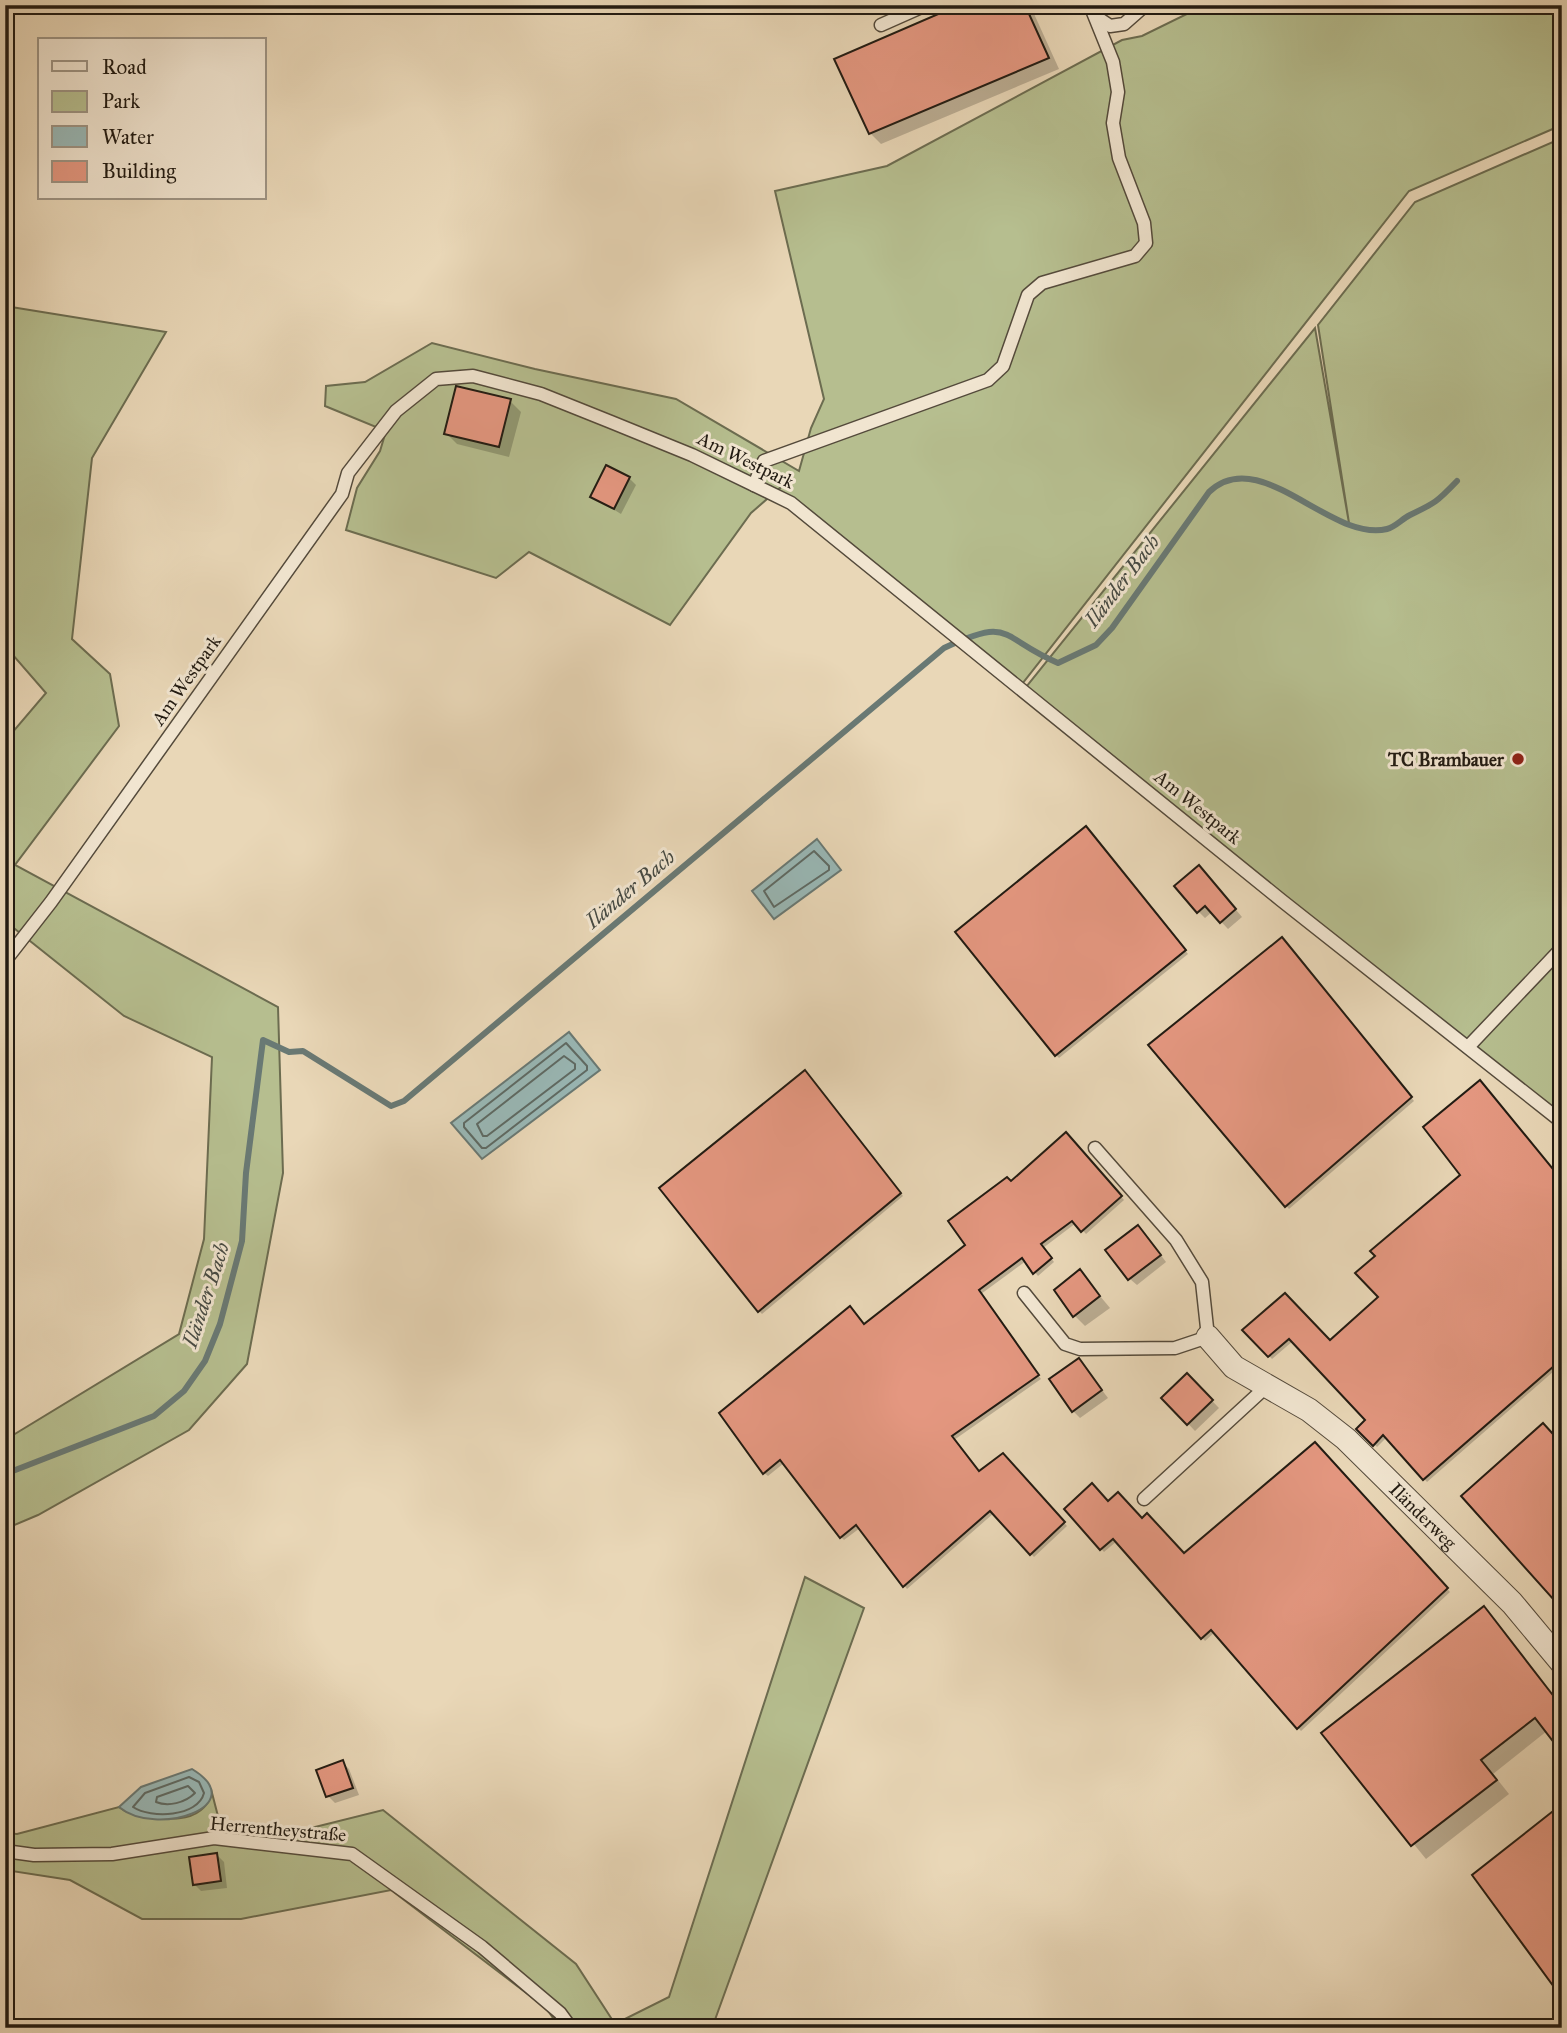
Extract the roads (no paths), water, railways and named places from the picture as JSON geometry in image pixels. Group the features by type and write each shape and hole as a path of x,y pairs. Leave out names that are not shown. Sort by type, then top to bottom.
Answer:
{"street":[{"name":"Iländerweg","path":"1208,1337 1234,1367 1310,1410 1346,1440 1512,1603 1562,1663"}],"lane":[{"path":"881,25 926,5"},
{"path":"1092,11 1111,26 1124,24 1141,5"},
{"path":"754,485 764,461 988,380 1003,366 1028,296 1042,283 1135,256 1146,243 1144,223 1119,158 1113,123 1118,92 1113,62 1092,11"},
{"name":"Am Westpark","path":"5,961 51,902 342,494 348,474 396,411 436,379 473,376 541,394 692,455 791,503 1562,1122"},
{"path":"1468,1047 1562,948"},
{"path":"1024,1293 1065,1344 1080,1349 1175,1348 1208,1337 1202,1282 1176,1240 1095,1148"},
{"path":"1144,1499 1267,1385"},
{"name":"Herrentheystraße","path":"5,1851 34,1855 112,1854 214,1838 352,1854 482,1947 560,2013 571,2028"}],"water":[{"path":"817,839 841,870 774,919 752,891"},
{"path":"569,1032 600,1070 482,1159 451,1123"},
{"path":"192,1769 208,1783 212,1795 205,1805 192,1814 155,1819 135,1816 119,1807 141,1787"}],"waterway":[{"name":"Iländer Bach","path":"5,1474 154,1416 184,1391 205,1361 220,1324 242,1241 246,1173 263,1040 289,1052 303,1051 391,1106 404,1101 944,648 966,638 995,632 1014,638 1058,663 1096,645 1112,628 1209,492 1229,480 1250,479 1273,486 1343,522 1365,529 1393,527 1435,501 1457,481"}],"place":[{"name":"TC Brambauer","path":"1518,759"}]}
